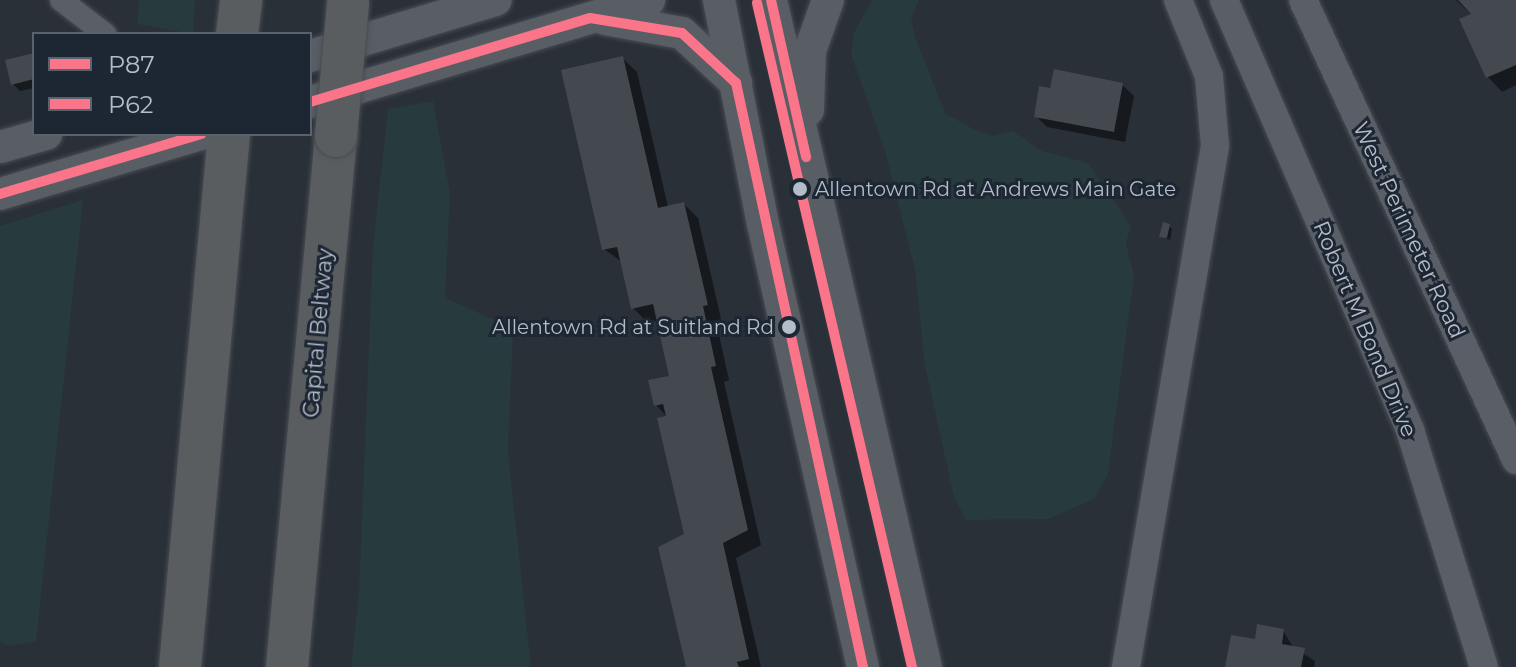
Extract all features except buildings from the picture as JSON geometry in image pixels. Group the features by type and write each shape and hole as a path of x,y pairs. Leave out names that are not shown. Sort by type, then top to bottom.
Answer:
{"highway":[{"path":"237,32 241,0"},
{"name":"Capital Beltway","path":"287,667 349,2"},
{"path":"180,667 228,151"}],"main road":[{"path":"312,55 496,0"},
{"path":"312,101 649,0"},
{"path":"719,0 863,667"},
{"path":"771,0 926,667"},
{"path":"807,157 810,51 828,0"},
{"path":"590,18 682,33 736,83"},
{"path":"0,147 39,136"},
{"path":"0,194 194,136"}],"street":[{"path":"61,0 102,32"},
{"path":"1126,667 1215,146 1209,76 1178,0"},
{"name":"Robert M Bond Drive","path":"1224,0 1410,430 1484,667"},
{"name":"West Perimeter Road","path":"1303,0 1516,460"}],"green space":[{"path":"139,0 195,0 193,32 137,24"},
{"path":"872,0 919,0 911,18 915,37 945,113 993,136 1013,131 1042,151 1088,163 1131,226 1126,243 1134,276 1108,474 1094,499 1048,519 966,520 954,497 925,366 915,269 886,154 851,54 854,33"},
{"path":"433,101 450,193 445,298 513,328 508,452 531,667 351,667 359,593 373,245 388,109"},
{"path":"83,200 36,641 8,646 0,641 0,226"}],"transit line":[{"name":"P87","path":"771,0 806,157"},
{"name":"P62","path":"757,3 912,667"},
{"name":"P87","path":"312,101 590,18 682,33 736,83 863,667"},
{"name":"P87","path":"0,194 194,136"}],"place":[{"name":"Allentown Rd at Andrews Main Gate","path":"800,189"},
{"name":"Allentown Rd at Suitland Rd","path":"789,327"}]}
